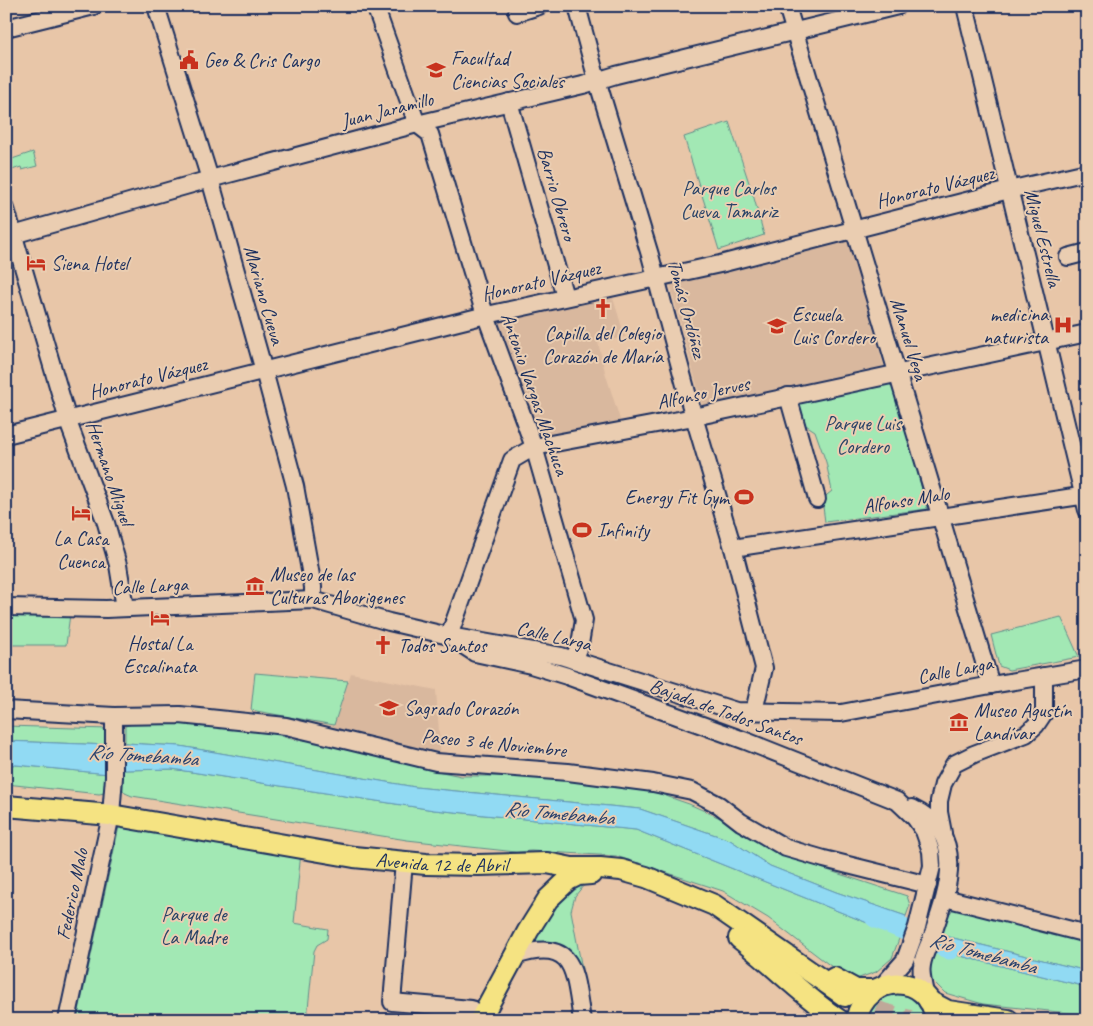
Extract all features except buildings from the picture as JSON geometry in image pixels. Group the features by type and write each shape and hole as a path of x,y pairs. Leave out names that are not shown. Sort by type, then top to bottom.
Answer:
{"main road":[{"name":"Avenida 12 de Abril","path":"6,806 111,814 354,857 426,864 547,863 568,875 591,874 645,884 746,937 841,1007"},
{"path":"547,863 582,860 614,863 652,873 722,900 826,973 856,990 878,988 891,984 909,986 930,1005 948,1011 1008,1020"},
{"name":"Avenida 12 de Abril","path":"568,875 600,868 629,873 714,905 841,1007"},
{"path":"472,1016 536,896 550,881 568,875"},
{"path":"472,1016 514,956 548,899 568,875"},
{"path":"856,1020 862,1003 878,988"}],"street":[{"path":"6,28 94,6"},
{"name":"Mariano Cueva","path":"156,6 210,179 295,486 313,587 313,600"},
{"name":"Antonio Vargas Machuca","path":"375,6 417,124 430,134 486,316 534,448 584,620 580,644 573,660"},
{"path":"517,13 539,6"},
{"name":"Tomás Ordóñez","path":"576,6 733,548 764,668 754,711"},
{"name":"Manuel Vega","path":"787,6 991,685"},
{"name":"Juan Jaramillo","path":"10,236 210,179 417,124 898,6"},
{"name":"Miguel Estrella","path":"965,6 1046,343 1086,500"},
{"name":"Barrio Obrero","path":"509,102 565,297"},
{"name":"Honorato Vázquez","path":"6,435 486,316 656,278 1087,172"},
{"name":"Hermano Miguel","path":"6,209 10,236 68,420 106,523 118,565 125,608"},
{"path":"1068,257 1087,252"},
{"name":"Alfonso Jerves","path":"449,636 512,460 534,448 694,417 1087,333"},
{"path":"788,396 817,499"},
{"name":"Alfonso Malo","path":"733,548 940,516 1086,500"},
{"name":"Calle Larga","path":"6,607 106,609 313,600 390,622 449,636 561,656 736,711 841,713 1087,669"},
{"name":"Bajada de Todos Santos","path":"449,636 475,653 531,665 567,676 746,740 897,801 915,818 929,841 932,866 917,927 905,960 878,988"},
{"path":"930,1005 922,966 945,898 950,876 949,859 940,825 939,801 943,784 954,764 974,754 1026,734 1036,725 1044,713 1044,676"},
{"name":"Paseo 3 de Noviembre","path":"6,710 114,723 180,716 286,726 436,762 568,772 653,783 692,791 719,805 741,822 786,848 824,860 928,885"},
{"name":"Federico Malo","path":"67,1020 111,814 114,777 114,723"},
{"path":"897,801 926,816 935,825 944,839"},
{"path":"404,862 392,1002 472,1016"},
{"path":"945,898 1087,934"},
{"path":"514,956 530,951 547,949 558,952 573,970 582,1020"}],"shaded area":[{"name":"Escuela Luis Cordero","path":"847,239 884,367 703,408 670,284"},
{"path":"612,295 625,337 598,342 605,372 622,426 535,441 496,320"},
{"name":"Sagrado Corazón","path":"351,673 436,690 441,760 332,732"}],"green space":[{"name":"Parque Carlos Cueva Tamariz","path":"729,122 764,235 719,250 684,137"},
{"path":"33,152 37,166 22,170 21,167 6,172 6,161"},
{"name":"Parque Luis Cordero","path":"891,381 902,410 927,509 825,522 822,499 832,491 826,462 815,431 798,420 793,401"},
{"path":"6,613 70,614 66,645 6,645"},
{"path":"1061,617 1079,657 1009,670 999,666 991,635"},
{"path":"255,673 348,681 334,725 251,710"},
{"path":"176,723 272,730 288,738 300,740 318,739 418,767 461,776 547,776 640,787 689,804 729,822 781,851 824,869 907,896 910,905 906,916 836,892 770,866 730,840 640,809 415,787 180,746 125,743 125,726 133,724"},
{"path":"6,726 109,729 109,745 6,741"},
{"path":"6,764 109,774 105,793 99,794 6,784"},
{"path":"172,769 434,810 636,830 900,936 892,958 876,972 856,979 836,970 768,918 723,891 616,856 531,851 516,852 407,840 132,796 123,790 123,770"},
{"name":"Parque de La Madre","path":"120,822 301,852 294,923 328,929 327,939 317,945 314,951 307,1018 329,1020 77,1020"},
{"path":"584,885 575,896 571,911 582,969 555,946 541,944 531,946 538,926 567,889"},
{"path":"953,909 976,911 1087,940 1087,971 941,935 947,917"},
{"path":"936,950 1087,987 1087,1015 983,1004 945,993 931,979 928,972"},
{"path":"897,991 915,997 929,1020 866,1020 873,1004 886,995"}],"water":[{"path":"6,741 109,745 109,774 6,764"},
{"path":"125,743 180,746 415,787 640,809 730,840 770,866 836,892 906,916 900,936 636,830 434,810 172,769 123,770"},
{"path":"941,935 1087,971 1087,987 936,950"}],"waterway":[{"name":"Río Tomebamba","path":"875,917 950,949"}],"tunnel":[{"path":"848,997 883,1013 910,1020"}],"place":[{"name":"Geo & Cris Cargo","path":"189,60"},
{"name":"Facultad Ciencias Sociales","path":"436,70"},
{"name":"Siena Hotel","path":"36,263"},
{"name":"Capilla del Colegio Corazón de María","path":"603,308"},
{"name":"medicina naturista","path":"1063,325"},
{"name":"Escuela Luis Cordero","path":"777,326"},
{"name":"Energy Fit Gym","path":"744,497"},
{"name":"La Casa Cuenca","path":"81,513"},
{"name":"Infinity","path":"582,530"},
{"name":"Museo de las Culturas Aborigenes","path":"255,586"},
{"name":"Hostal La Escalinata","path":"160,618"},
{"name":"Todos Santos","path":"383,645"},
{"name":"Sagrado Corazón","path":"389,708"},
{"name":"Museo Agustín Landívar","path":"959,722"}]}
